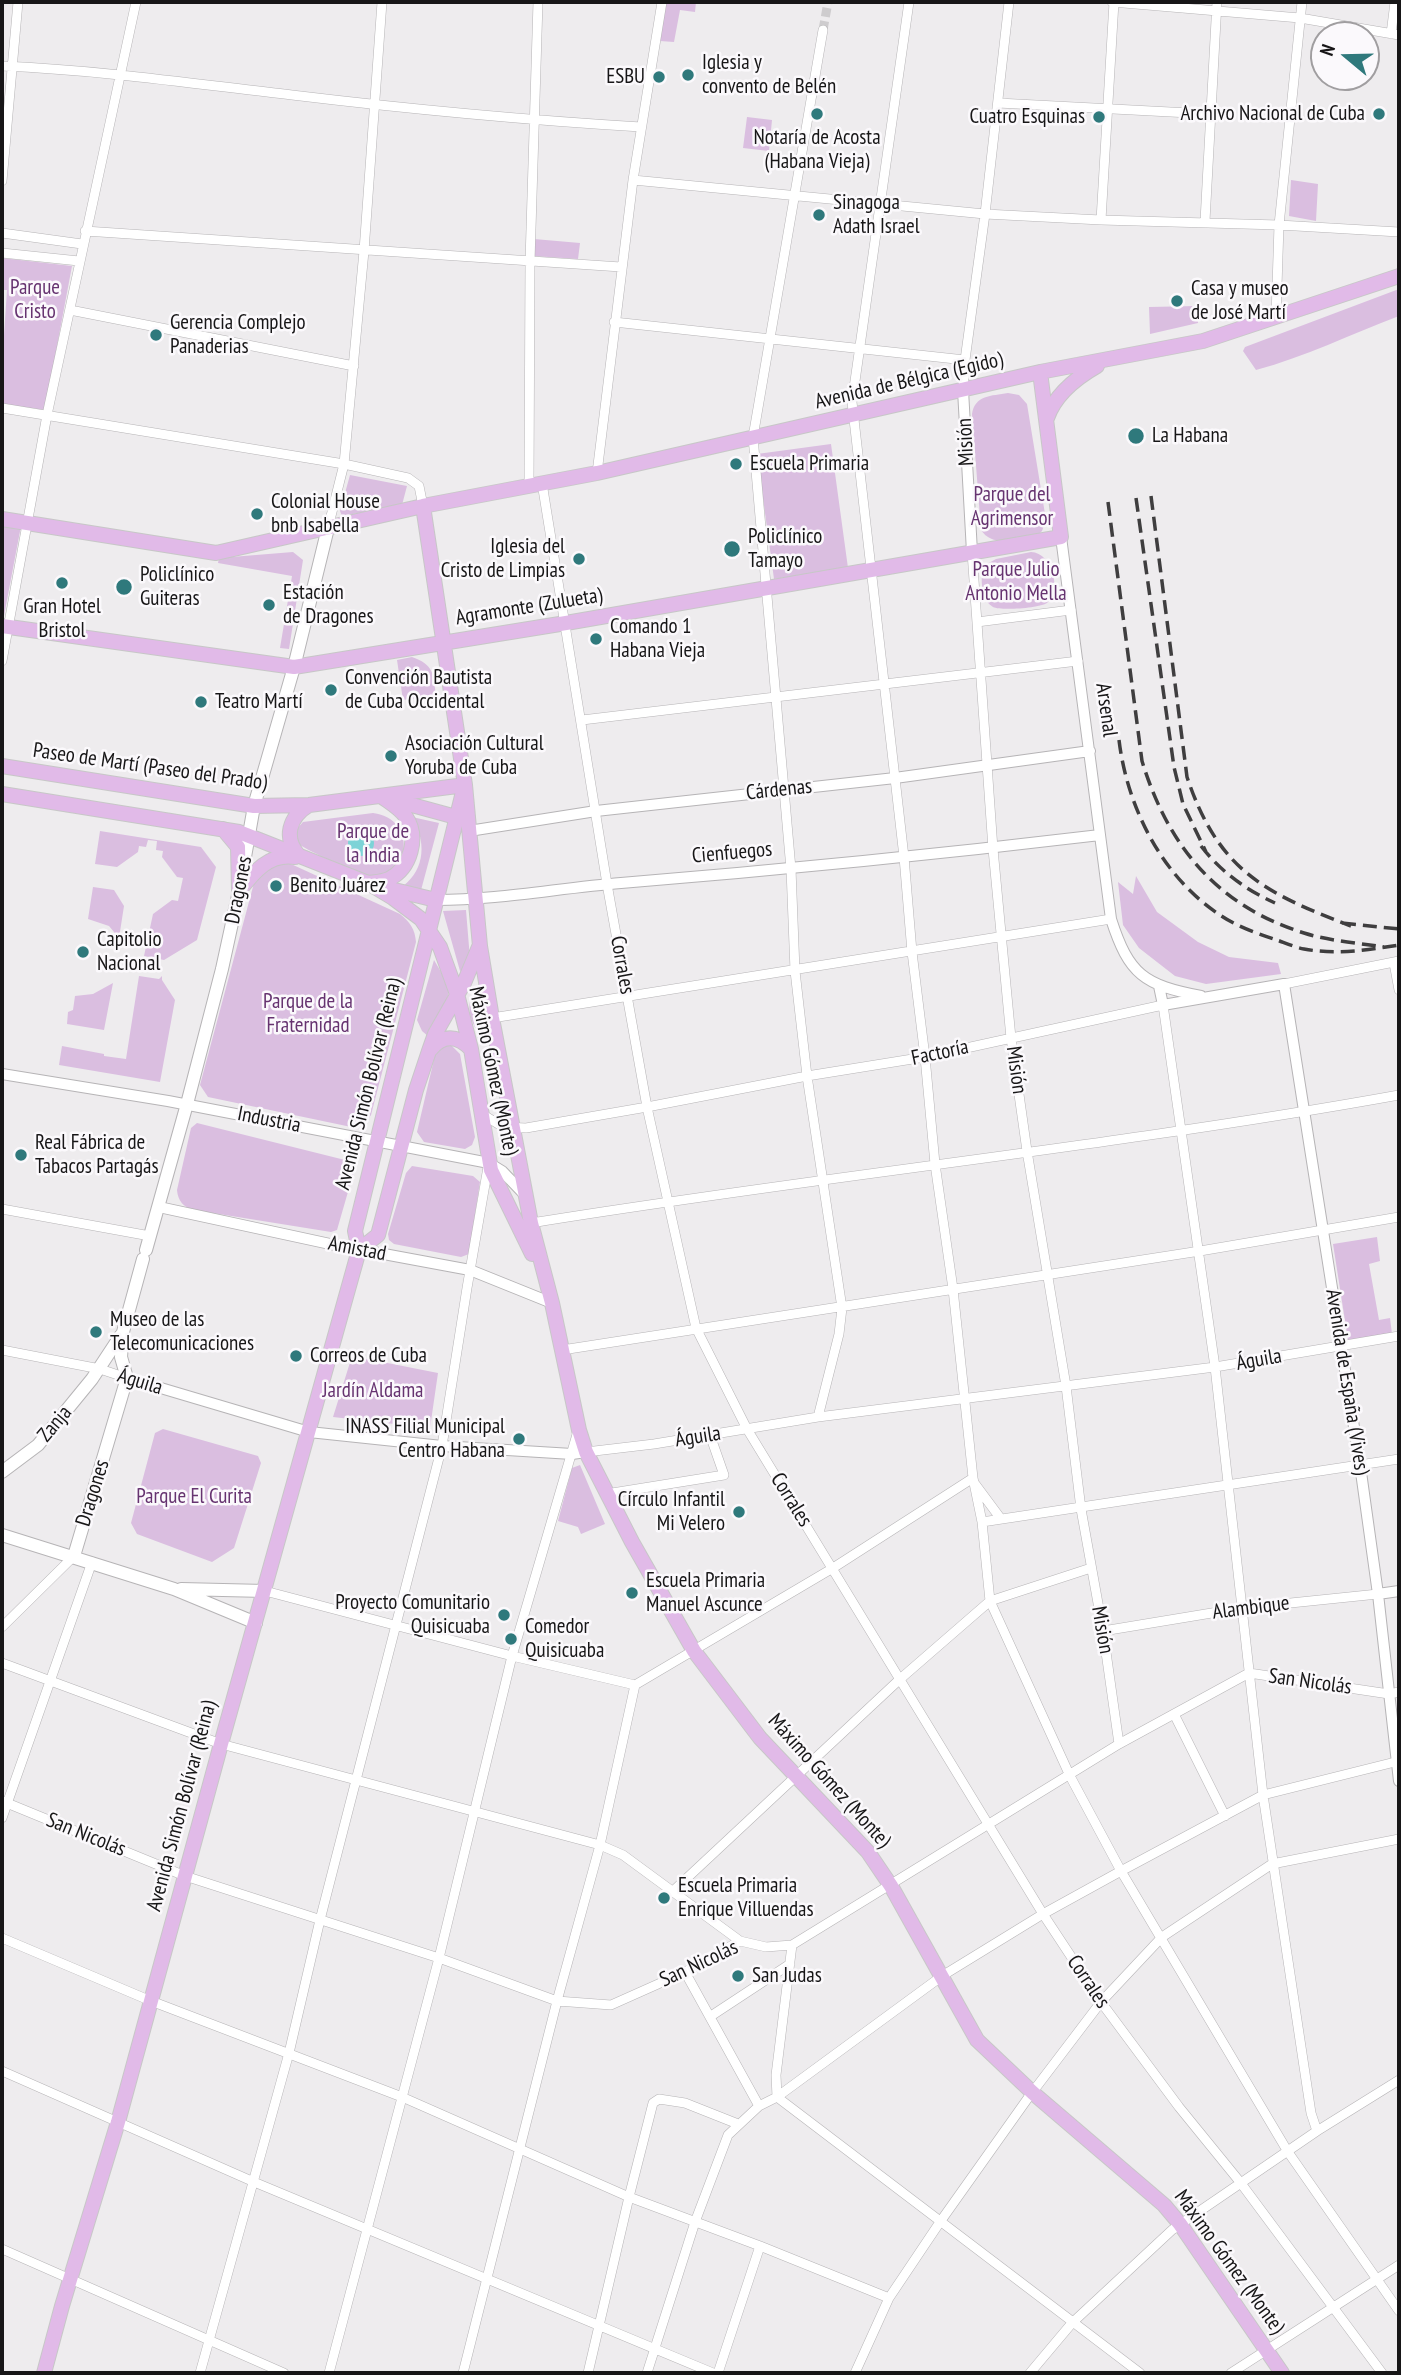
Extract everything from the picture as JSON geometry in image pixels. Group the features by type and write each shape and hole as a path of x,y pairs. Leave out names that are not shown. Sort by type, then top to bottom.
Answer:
{"main road":[{"name":"Avenida de Bélgica (Egido)","path":"2,519 216,554 423,506 597,473 1040,372 1203,341 1399,276"},
{"path":"1047,419 1051,407 1074,381 1104,361"},
{"name":"Arsenal","path":"1040,372 1061,537"},
{"name":"Máximo Gómez (Monte)","path":"423,506 464,785 480,946 524,1194 552,1303 579,1430 579,1453 606,1494 694,1651 744,1720 868,1852 891,1886 977,2040 1033,2093 1130,2175 1180,2224 1282,2373"},
{"name":"Dragones","path":"74,1556 127,1378 121,1357 123,1332 187,1104 239,891 254,806 294,667 328,528"},
{"name":"Agramonte (Zulueta)","path":"4,626 294,667 1061,537"},
{"path":"419,646 446,666"},
{"name":"Paseo de Martí (Paseo del Prado)","path":"2,766 254,806 309,806 380,796 456,817"},
{"path":"17,796 10,791 9,779 13,772 22,769"},
{"path":"380,796 464,785"},
{"name":"Máximo Gómez (Monte)","path":"464,785 429,929 440,947 457,994 471,1049 489,1163 547,1287"},
{"path":"2,794 222,828 249,836 368,883 409,909 429,929"},
{"path":"368,883 381,882 395,875 406,863 413,842 408,820 380,796"},
{"path":"300,858 294,851 289,834 295,816 309,806"},
{"path":"456,817 469,831"},
{"path":"222,828 238,847 239,891"},
{"path":"239,891 254,871 265,863 280,857 300,858"},
{"name":"Cienfuegos","path":"368,883 436,900"},
{"name":"Avenida Simón Bolívar (Reina)","path":"44,2373 118,2122 359,1250 355,1231 429,929"},
{"name":"Avenida Simón Bolívar (Reina)","path":"359,1250 378,1235 429,1051 480,946"},
{"path":"429,1051 436,1043 450,1037 464,1042 471,1049"},
{"name":"Dragones","path":"100,1369 123,1332"},
{"name":"Zanja","path":"2,1472 38,1445 100,1369"},
{"path":"2,1535 174,1589 256,1623"},
{"path":"174,1589 265,1591"}],"street":[{"path":"2,181 7,66 19,2"},
{"path":"2,661 4,626 82,244 136,2"},
{"path":"328,528 345,464 382,2"},
{"name":"Corrales","path":"538,2 530,261 536,483 566,623 607,884 647,1107 696,1328 747,1429 899,1680 1101,2003 1179,2107 1240,2182 1382,2373"},
{"path":"597,473 633,180 662,2"},
{"path":"909,2 852,402 904,857 935,1164 953,1289 973,1480 982,1522 990,1601 1070,1776 1121,1871 1288,2152 1399,2311"},
{"path":"963,390 1009,2"},
{"path":"1101,220 1113,2 1217,6 1395,34 1395,2"},
{"path":"1276,317 1279,225 1302,2"},
{"path":"1205,221 1217,6"},
{"path":"818,1417 839,1334 842,1308 807,1076 795,971 791,869 753,437 797,194 823,30"},
{"path":"7,66 120,75 536,121 641,127"},
{"path":"998,103 1209,114"},
{"path":"633,180 985,214 1101,220 1205,221 1399,232"},
{"path":"85,231 621,267"},
{"path":"2,233 82,244"},
{"path":"2,253 79,261"},
{"path":"70,310 354,366"},
{"path":"614,322 965,360"},
{"name":"Misión","path":"963,390 986,766 1011,1038 1119,1744"},
{"path":"2,408 345,464 415,481 419,486 423,506"},
{"name":"Arsenal","path":"1061,537 1111,919 1129,963 1145,978 1159,986 1208,998"},
{"path":"977,622 1071,610"},
{"path":"582,720 1078,661"},
{"name":"Cárdenas","path":"469,831 596,811 895,778 1090,751"},
{"name":"Cienfuegos","path":"436,900 475,899 607,884 791,869 993,849 1100,835"},
{"path":"492,1018 1111,919"},
{"path":"1397,962 1399,990"},
{"name":"Factoría","path":"512,1129 925,1057 1163,1005 1397,962"},
{"name":"Avenida de España (Vives)","path":"1284,984 1394,1693 1399,1781"},
{"path":"1159,986 1215,1367 1272,1864 1311,2113 1317,2131"},
{"name":"Industria","path":"2,1074 187,1104 489,1163 502,1171 524,1194"},
{"path":"531,1223 822,1178 1304,1112 1399,1094"},
{"path":"482,1115 494,1124 512,1129"},
{"path":"200,2373 289,2053 320,1920 442,1446 489,1163"},
{"name":"Amistad","path":"159,1207 359,1250 470,1270 552,1303"},
{"path":"2,1209 150,1236"},
{"path":"562,1350 842,1308 1399,1217"},
{"name":"Águila","path":"2,1350 100,1369 309,1432 442,1446 579,1453 818,1417 1215,1367 1399,1336"},
{"path":"606,1494 724,1475 710,1435"},
{"path":"329,2373 439,1958 512,1656 579,1453"},
{"path":"982,1522 1081,1509 1399,1458"},
{"path":"973,1480 1001,1519"},
{"path":"265,1591 512,1656 635,1685 833,1568 973,1480"},
{"name":"Dragones","path":"2,1627 74,1556"},
{"path":"2,1818 4,1802 51,1680 92,1562"},
{"path":"672,1892 899,1680 990,1601 1091,1568"},
{"name":"Alambique","path":"1103,1631 1242,1608 1399,1591"},
{"path":"2,1664 221,1744 600,1845 623,1855 740,1941"},
{"name":"San Nicolás","path":"4,1802 185,1876 439,1958 557,2001 611,2005 685,1972 740,1941 766,1947 792,1945 1119,1744 1249,1673 1394,1693"},
{"path":"463,2373 557,2001 600,1845 635,1685"},
{"path":"1174,1714 1225,1816"},
{"path":"647,2373 695,2222 728,2135 759,2106 777,2097 942,1976 1121,1871 1263,1795 1398,1762"},
{"path":"855,2373 888,2298 940,2222 1101,2003 1162,1937 1272,1864 1399,1839"},
{"path":"2,1938 151,2001 402,2097 629,2197 888,2298"},
{"path":"792,1945 776,2075 777,2097 1140,2373"},
{"path":"711,2016 790,1964"},
{"path":"685,1972 759,2106"},
{"path":"2,2071 254,2182 716,2373 760,2246"},
{"path":"1030,2373 1072,2323 1180,2224 1317,2131 1399,2080"},
{"path":"589,2373 629,2197 655,2100 685,2104 738,2124"},
{"path":"2,2249 284,2373"},
{"path":"1231,2373 1399,2265"}],"green space":[{"path":"666,2 696,2 695,12 680,10 674,42 660,41"},
{"path":"747,117 772,120 769,151 743,148"},
{"path":"1291,180 1318,184 1316,221 1289,216"},
{"path":"534,239 580,243 578,259 533,256"},
{"name":"Parque Cristo","path":"2,258 72,266 45,410 2,404 7,290 2,290"},
{"path":"1399,289 1399,316 1310,352 1256,370 1243,351 1245,347"},
{"path":"1197,306 1198,323 1150,334 1149,307"},
{"name":"Parque del Agrimensor","path":"1008,393 1019,395 1027,404 1046,520 1038,535 1000,541 986,536 981,530 972,414 980,400"},
{"path":"831,444 848,568 774,579 757,454"},
{"path":"350,475 407,486 402,505 342,516 340,511"},
{"path":"2,523 21,526 3,621 2,621"},
{"path":"293,552 303,560 289,649 280,648 292,576 218,563 219,558"},
{"name":"Parque Julio Antonio Mella","path":"1031,552 1039,554 1050,565 1054,582 1052,597 1043,605 1029,608 1004,609 991,606 985,599 982,583 987,564 996,559"},
{"path":"412,657 425,663 431,671 436,695 403,700 397,660"},
{"name":"Parque de la India","path":"373,813 388,818 398,827 403,838 404,850 400,862 392,871 381,876 368,876 353,871 298,844 295,831 303,822"},
{"path":"412,817 439,823 420,894 403,886 411,879 420,863 420,835"},
{"path":"100,831 201,847 216,867 197,940 164,960 144,956 153,914 172,900 178,901 183,878 177,877 162,857 163,851 156,850 157,841 148,840 146,847 139,846 138,852 117,867 95,864"},
{"name":"Parque de la Fraternidad","path":"284,863 400,914 414,933 416,942 371,1115 356,1128 208,1097 200,1085 254,883 270,866"},
{"path":"1136,876 1157,912 1198,942 1229,957 1278,963 1281,974 1206,984 1175,976 1139,948 1123,925 1118,882 1133,894"},
{"path":"93,887 114,890 124,906 119,938 109,926 88,919"},
{"path":"466,910 470,959 466,969 460,971 443,911"},
{"path":"434,960 449,991 429,1037 422,1031 417,1020"},
{"path":"139,976 159,979 162,976 175,1000 160,1082 59,1065 62,1046 126,1059"},
{"path":"113,983 104,1030 67,1024 68,1012 73,1010 75,996 93,994"},
{"path":"480,987 487,1037 485,1040 476,1028 470,1012 470,1002"},
{"path":"451,1045 460,1054 475,1137 472,1145 465,1149 424,1142 417,1132 435,1055 443,1046"},
{"path":"197,1123 349,1161 354,1171 337,1230 331,1232 194,1210 184,1205 177,1190 191,1128"},
{"path":"412,1166 473,1176 480,1182 469,1254 461,1257 394,1244 389,1240 388,1234 406,1173"},
{"path":"1377,1237 1380,1261 1369,1264 1379,1320 1390,1318 1392,1334 1348,1340 1333,1244"},
{"name":"Jardín Aldama","path":"352,1356 438,1373 430,1428 333,1417"},
{"name":"Parque El Curita","path":"163,1429 258,1456 261,1463 234,1548 212,1562 137,1534 131,1523 155,1433"},
{"path":"580,1465 605,1524 581,1534 578,1527 558,1521 572,1468"}],"water":[{"path":"361,830 370,834 374,843 370,852 361,856 352,852 348,843 352,834"}],"tunnel":[{"path":"823,30 828,2"}],"railway":[{"path":"1151,496 1187,777 1199,809 1213,835 1248,874 1293,902 1351,926"},
{"path":"1136,498 1174,767 1183,804 1206,852"},
{"path":"1108,502 1142,761 1166,820 1182,846 1200,869 1221,889 1246,907 1273,921 1314,936 1384,947"},
{"path":"1119,740 1130,790 1151,838 1181,881 1220,915 1246,929 1304,949 1340,952 1399,945"},
{"path":"1201,846 1216,864 1234,879 1275,903"},
{"path":"1342,923 1399,929"}],"place":[{"name":"Iglesia y convento de Belén","path":"688,75"},
{"name":"ESBU","path":"659,77"},
{"name":"Notaría de Acosta (Habana Vieja)","path":"817,114"},
{"name":"Archivo Nacional de Cuba","path":"1379,114"},
{"name":"Cuatro Esquinas","path":"1099,117"},
{"name":"Sinagoga Adath Israel","path":"819,215"},
{"name":"Casa y museo de José Martí","path":"1177,301"},
{"name":"Gerencia Complejo Panaderias","path":"156,335"},
{"name":"La Habana","path":"1136,436"},
{"name":"Escuela Primaria","path":"736,464"},
{"name":"Colonial House bnb Isabella","path":"257,514"},
{"name":"Policlínico Tamayo","path":"732,549"},
{"name":"Iglesia del Cristo de Limpias","path":"579,559"},
{"name":"Gran Hotel Bristol","path":"62,583"},
{"name":"Policlínico Guiteras","path":"124,587"},
{"name":"Estación de Dragones","path":"269,605"},
{"name":"Comando 1 Habana Vieja","path":"596,639"},
{"name":"Convención Bautista de Cuba Occidental","path":"331,690"},
{"name":"Teatro Martí","path":"201,702"},
{"name":"Asociación Cultural Yoruba de Cuba","path":"391,756"},
{"name":"Benito Juárez","path":"276,886"},
{"name":"Capitolio Nacional","path":"83,952"},
{"name":"Real Fábrica de Tabacos Partagás","path":"21,1155"},
{"name":"Museo de las Telecomunicaciones","path":"96,1332"},
{"name":"Correos de Cuba","path":"296,1356"},
{"name":"INASS Filial Municipal Centro Habana","path":"519,1439"},
{"name":"Círculo Infantil Mi Velero","path":"739,1512"},
{"name":"Escuela Primaria Manuel Ascunce","path":"632,1593"},
{"name":"Proyecto Comunitario Quisicuaba","path":"504,1615"},
{"name":"Comedor Quisicuaba","path":"511,1639"},
{"name":"Escuela Primaria Enrique Villuendas","path":"664,1898"},
{"name":"San Judas","path":"738,1976"}]}
